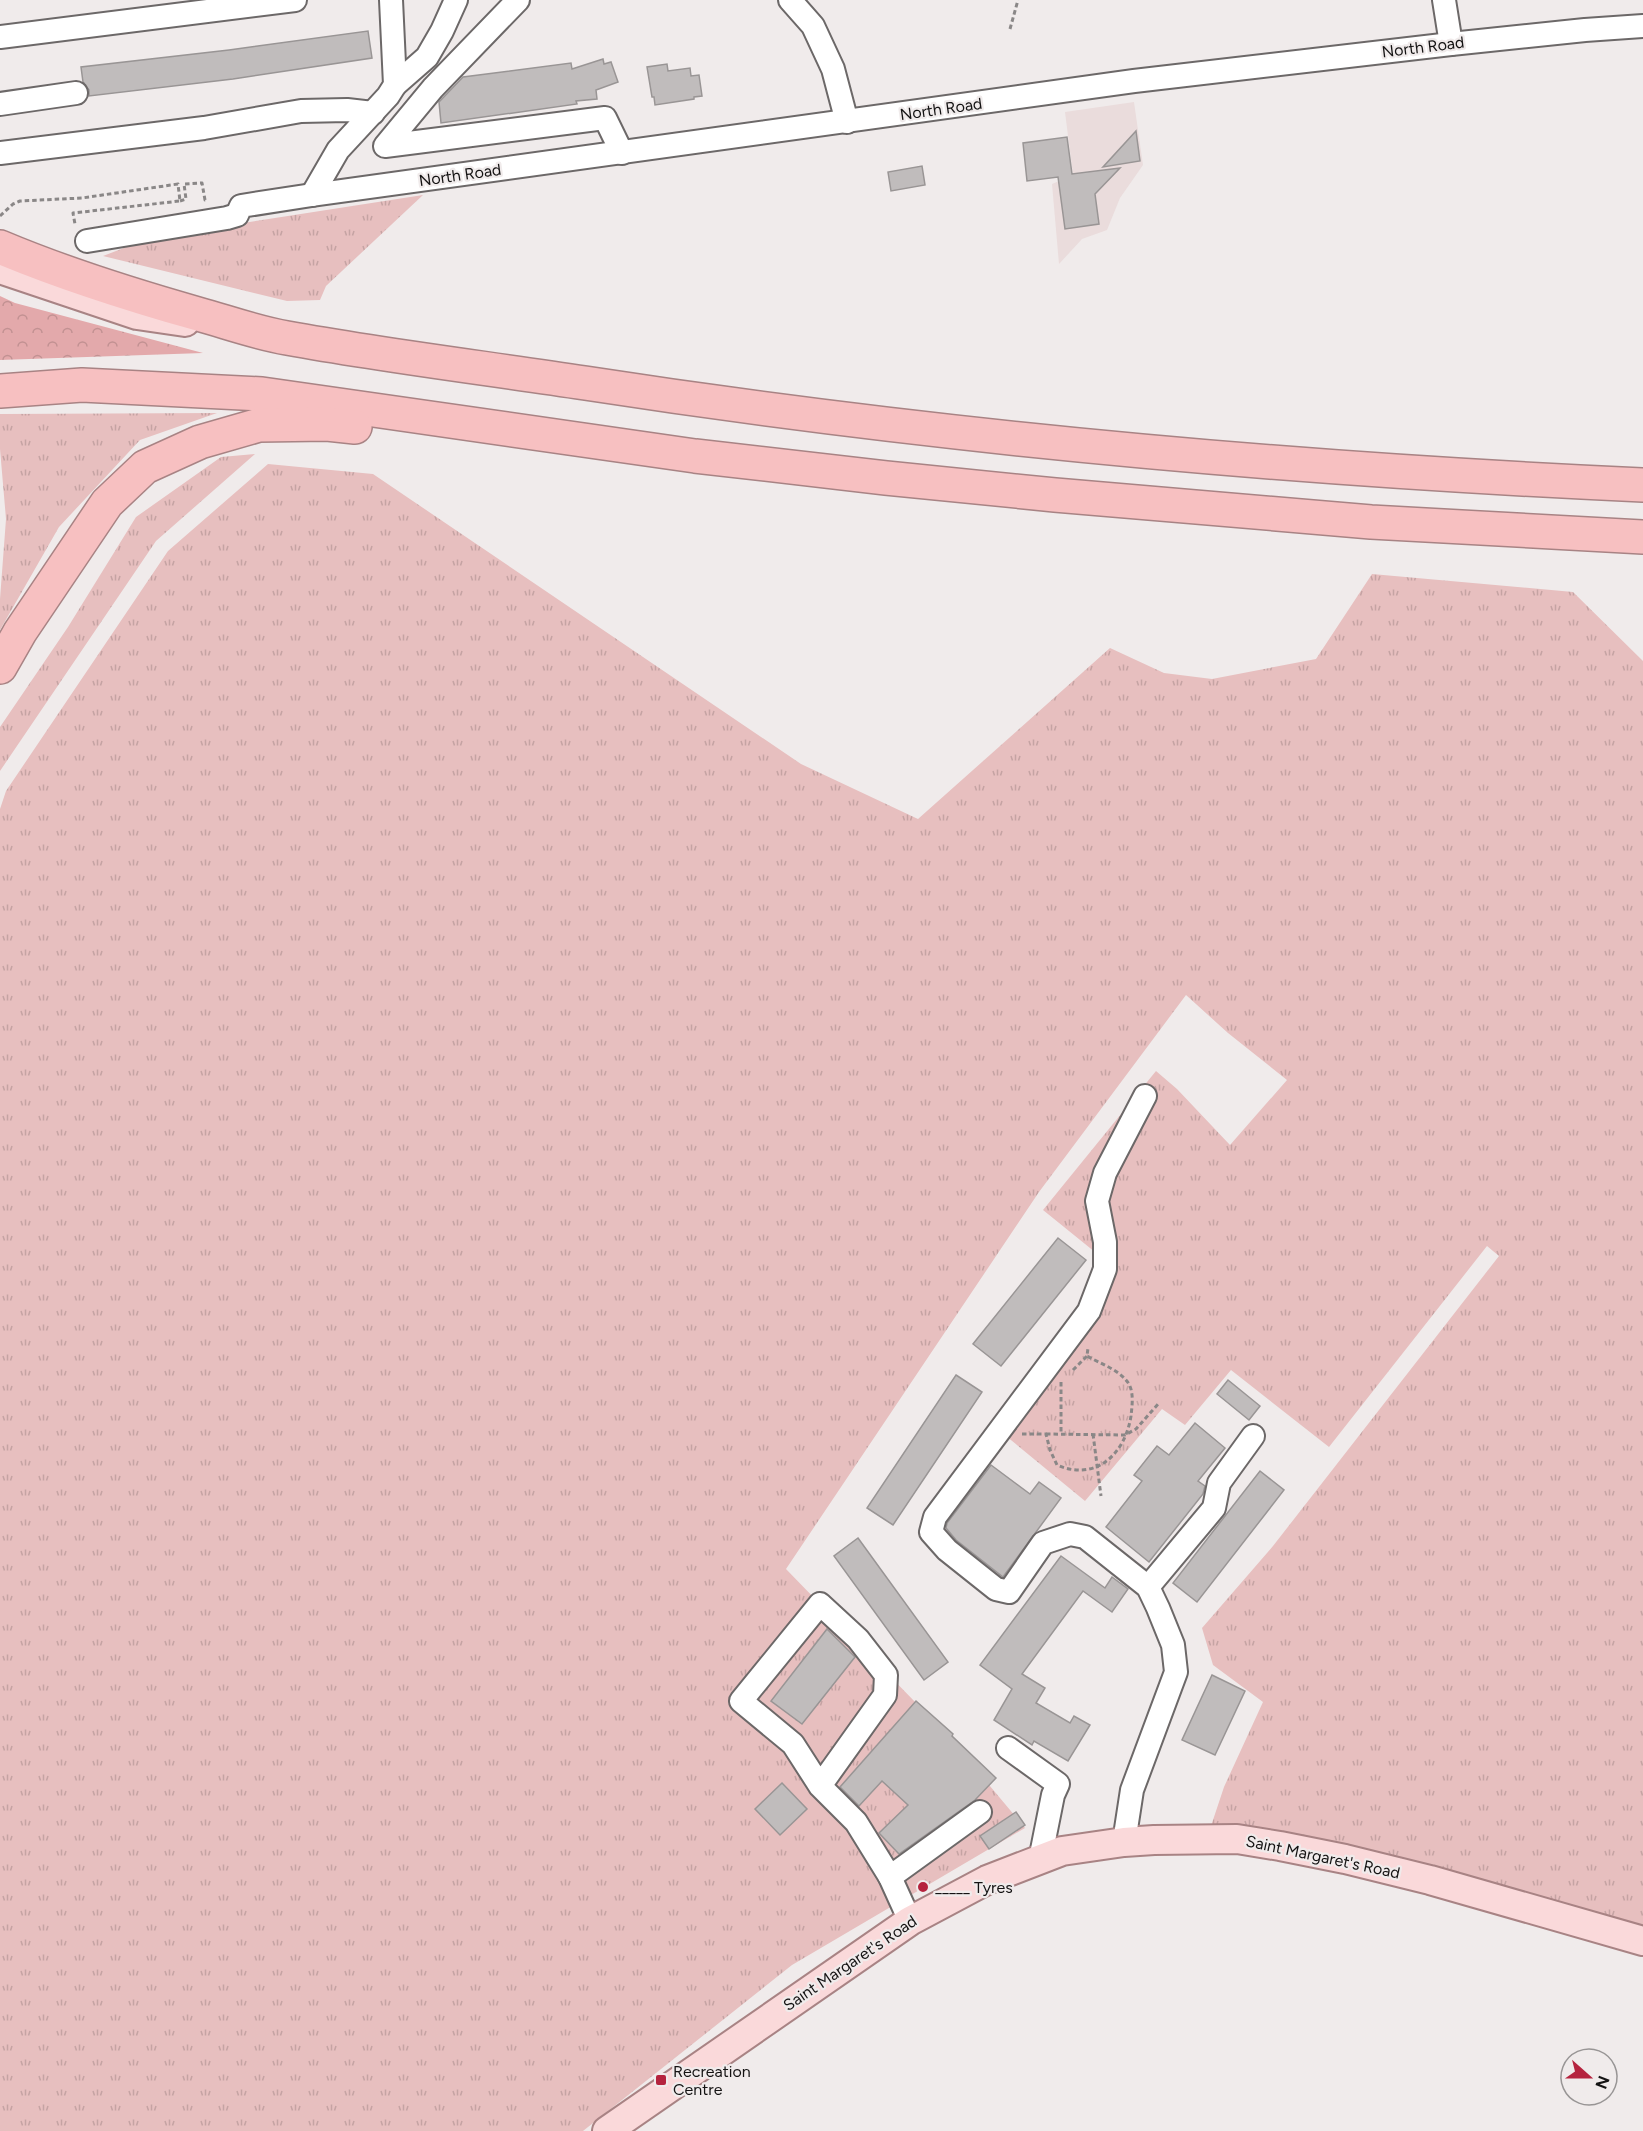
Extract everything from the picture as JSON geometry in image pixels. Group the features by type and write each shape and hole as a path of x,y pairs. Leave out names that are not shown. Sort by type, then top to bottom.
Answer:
{"highway":[{"path":"0,247 36,262 136,296 283,338 744,408 1078,446 1314,466 1643,485"},
{"path":"0,391 82,385 262,394 695,456 1066,496 1371,522 1643,537"},
{"path":"0,667 20,632 106,503 144,467 200,442 259,425 327,424 547,450 695,456"}],"main road":[{"path":"0,269 137,315 283,338"},
{"name":"Saint Margaret's Road","path":"607,2131 910,1921 987,1880 1062,1851 1125,1842 1237,1839 1345,1858 1643,1941"}],"street":[{"path":"0,37 295,0"},
{"path":"391,0 395,85"},
{"path":"312,195 338,150 395,85 427,57 456,0"},
{"path":"518,0 433,88 385,146 605,118 621,153"},
{"path":"790,0 813,26 833,69 847,122"},
{"path":"1444,0 1451,44"},
{"name":"North Road","path":"77,234 130,234 227,218 237,215 241,207 312,195 1134,81 1451,44 1643,26"},
{"path":"0,104 76,93"},
{"path":"0,153 204,128 301,111 373,112"},
{"path":"1125,1842 1132,1790 1176,1672 1173,1645 1148,1587 1084,1537 1070,1534 1043,1543 1010,1592 996,1589 947,1550 931,1532 935,1517 1089,1311 1105,1269 1105,1242 1096,1202 1105,1173 1145,1096"},
{"path":"1148,1587 1214,1508 1219,1483 1253,1436"},
{"path":"820,1786 885,1695 886,1675 858,1639 820,1604 741,1701 793,1744 820,1786 856,1822 890,1877 910,1921"},
{"path":"1008,1748 1058,1784 1053,1795 1040,1860"},
{"path":"890,1877 980,1812"}],"path":[{"path":"1010,29 1018,0"},
{"path":"77,234 73,213 180,201 186,199 184,184 202,183 205,200 215,199"},
{"path":"0,216 20,201 82,198 178,184 180,201"},
{"path":"1046,1434 1057,1465 1077,1471 1097,1467 1107,1461 1118,1450 1129,1426 1133,1400 1129,1385 1116,1371 1087,1356 1089,1333 1080,1323"},
{"path":"1060,1349 1061,1434"},
{"path":"1002,1427 1012,1434 1125,1435 1136,1429 1159,1403"},
{"path":"1093,1434 1101,1496"}],"shaded area":[{"path":"1134,102 1143,165 1120,198 1107,230 1082,239 1059,264 1052,184 1073,175 1065,112"}],"green space":[{"path":"423,195 326,286 320,300 287,301 103,256 142,241 198,230"},
{"path":"0,296 15,303 203,353 0,360"},
{"path":"217,413 140,440 59,527 0,630 6,519 0,449 0,414"},
{"path":"255,454 156,541 0,771 0,727 68,627 136,517 221,457"},
{"path":"268,464 373,474 801,764 918,819 1110,648 1164,673 1212,679 1316,659 1372,574 1573,592 1643,661 1643,1925 1335,1842 1208,1835 1224,1787 1263,1702 1213,1665 1202,1628 1273,1546 1499,1256 1487,1246 1329,1447 1231,1370 1185,1425 1162,1409 1085,1501 1006,1436 1111,1265 1043,1210 1156,1071 1177,1089 1230,1145 1287,1080 1228,1033 1186,995 1039,1192 786,1569 949,1737 1025,1828 792,1965 583,2131 0,2131 0,809 6,791 168,551"}],"building":[{"path":"368,31 372,58 233,79 89,96 89,90 83,82 81,67"},
{"path":"603,59 604,64 611,62 618,82 596,90 597,99 576,101 577,104 441,123 439,102 463,77 571,63 572,69"},
{"path":"667,64 668,71 690,68 691,76 699,75 702,96 655,105 647,67"},
{"path":"1136,131 1140,161 1103,167"},
{"path":"1067,137 1072,174 1120,168 1095,194 1099,224 1065,229 1058,177 1027,181 1023,143"},
{"path":"922,166 925,185 891,191 888,172"},
{"path":"1058,1238 1086,1260 1001,1366 973,1344"},
{"path":"956,1375 982,1392 893,1525 867,1508"},
{"path":"1228,1380 1260,1406 1249,1420 1217,1394"},
{"path":"1195,1423 1225,1448 1198,1481 1205,1486 1203,1494 1149,1562 1106,1527 1142,1481 1134,1475 1157,1446 1169,1455"},
{"path":"991,1465 1030,1494 1039,1482 1061,1498 1003,1577 956,1540 946,1528 947,1523"},
{"path":"1260,1471 1284,1490 1197,1602 1173,1583"},
{"path":"858,1538 948,1662 924,1680 834,1556"},
{"path":"1061,1556 1105,1588 1112,1577 1128,1589 1112,1612 1083,1591 1022,1674 1045,1688 1036,1703 1070,1723 1074,1716 1090,1725 1068,1761 1034,1741 1032,1745 994,1720 1012,1689 980,1665"},
{"path":"827,1629 855,1657 802,1724 771,1701"},
{"path":"1212,1675 1245,1691 1215,1755 1182,1740"},
{"path":"916,1701 953,1734 952,1736 996,1778 975,1800 899,1854 879,1833 908,1805 882,1781 859,1806 840,1787"},
{"path":"782,1783 807,1809 780,1835 755,1809"},
{"path":"1016,1812 1025,1825 989,1849 980,1836"}],"place":[{"name":"_____ Tyres","path":"923,1887"},
{"name":"Recreation Centre","path":"661,2080"}]}
